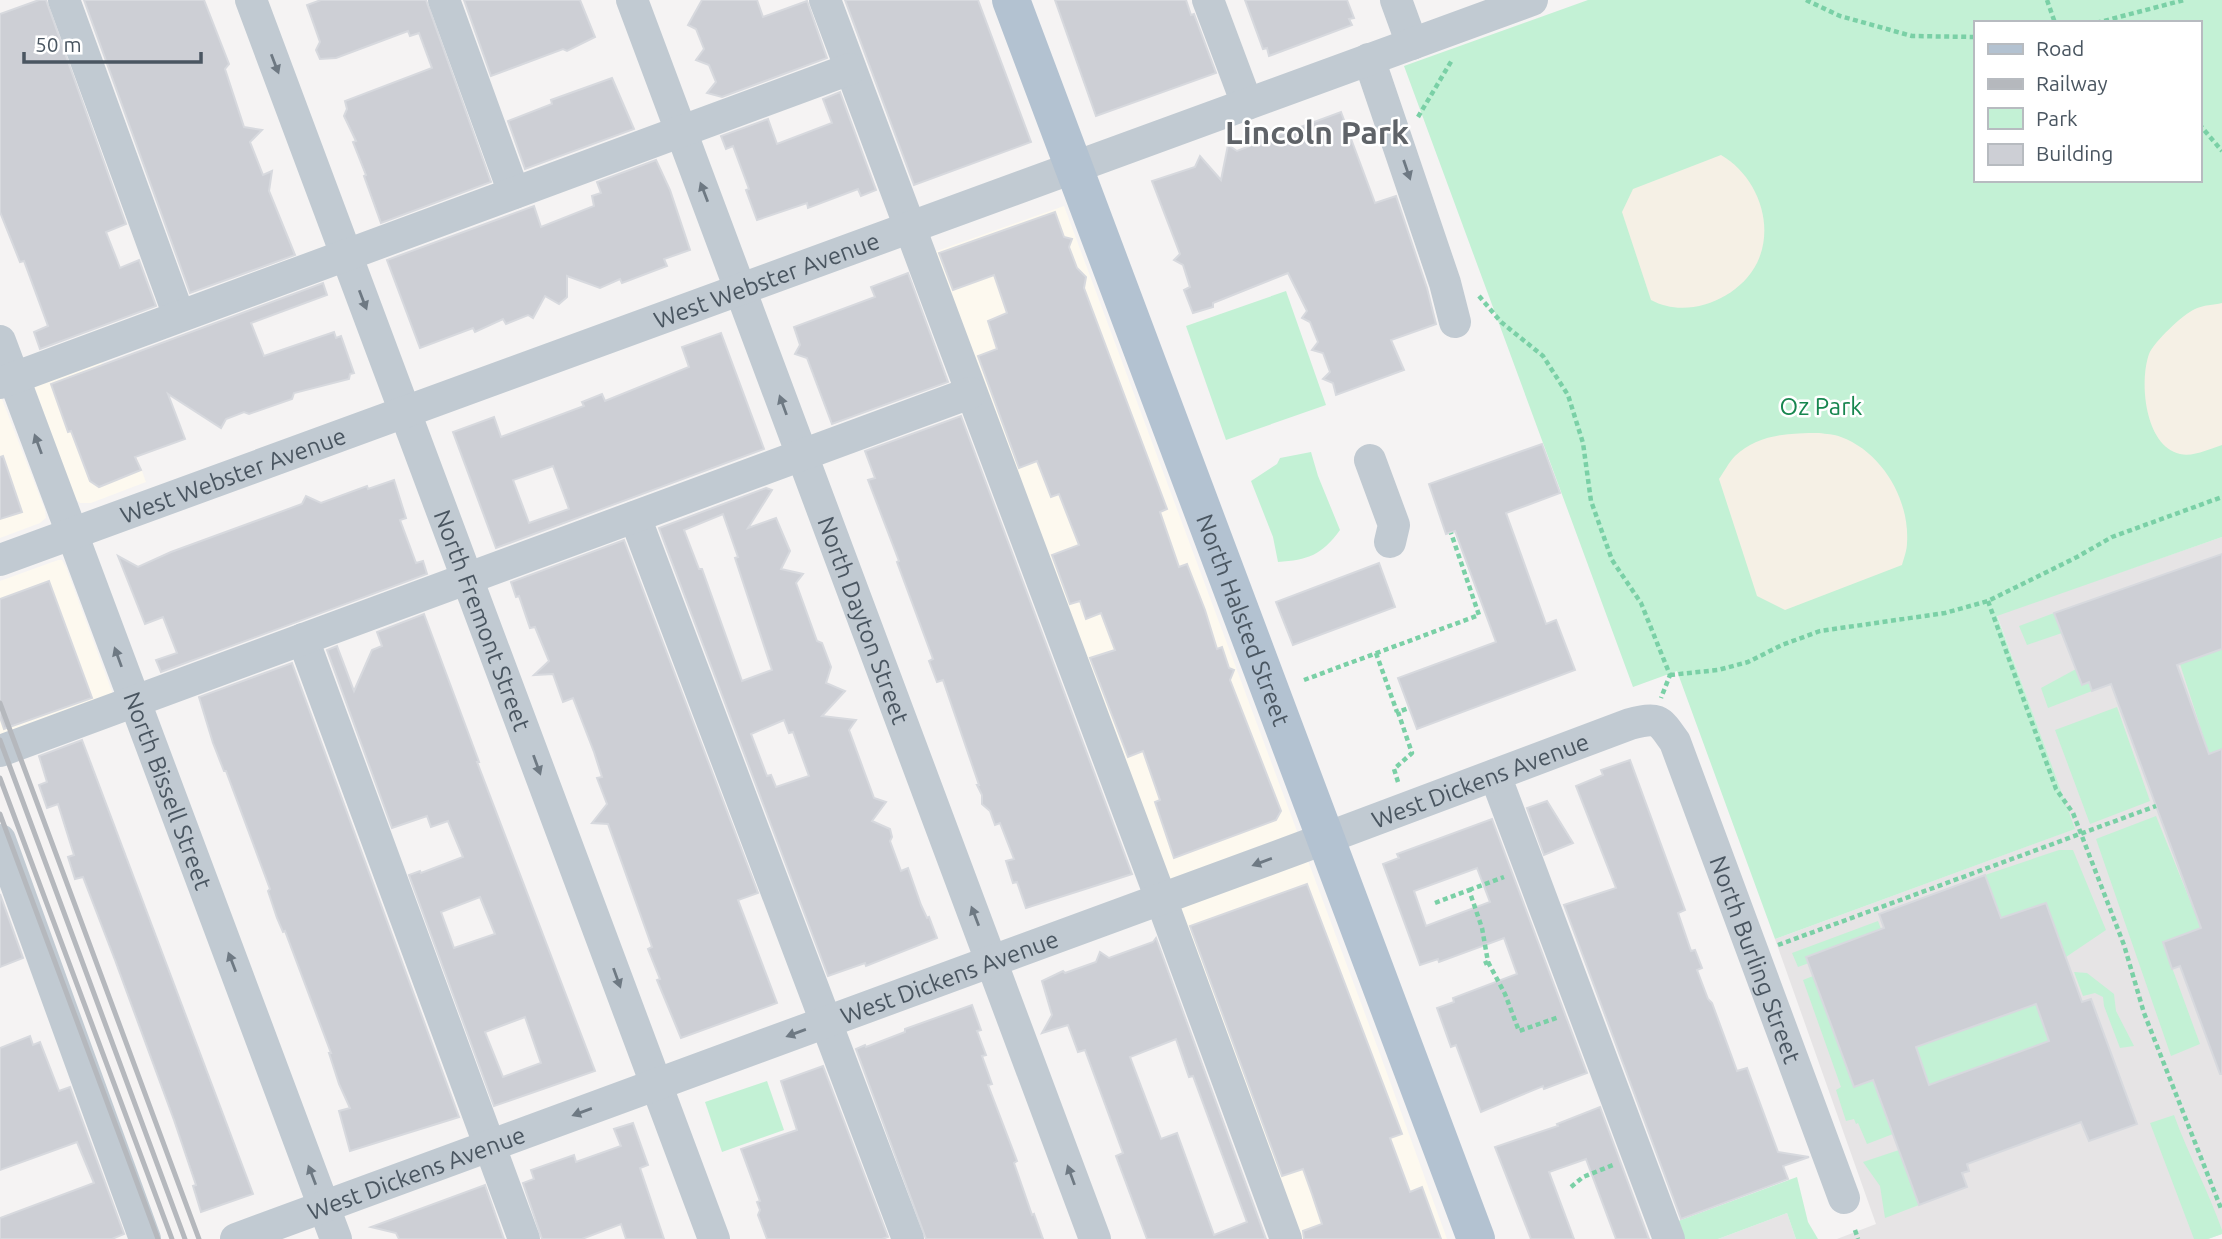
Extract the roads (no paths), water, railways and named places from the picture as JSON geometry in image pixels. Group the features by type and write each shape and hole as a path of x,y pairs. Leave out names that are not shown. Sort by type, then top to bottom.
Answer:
{"main road":[{"name":"North Halsted Street","path":"1012,0 1476,1239"}],"street":[{"path":"64,0 180,316"},
{"name":"North Fremont Street","path":"251,0 715,1239"},
{"path":"444,0 514,193"},
{"name":"North Dayton Street","path":"632,0 1095,1239"},
{"path":"825,0 1286,1239"},
{"path":"1208,0 1247,104"},
{"path":"1396,0 1412,44"},
{"name":"West Webster Avenue","path":"0,560 1532,0"},
{"path":"1369,60 1445,283 1455,322"},
{"path":"7,380 850,69"},
{"name":"North Bissell Street","path":"0,341 7,380 72,534 336,1239"},
{"path":"0,751 970,393"},
{"path":"1370,460 1394,525 1390,542"},
{"path":"635,517 908,1239"},
{"path":"303,639 524,1239"},
{"name":"West Dickens Avenue","path":"236,1239 1630,724 1652,719 1661,722"},
{"name":"North Burling Street","path":"1661,722 1675,742 1844,1198"},
{"path":"1495,775 1669,1239"},
{"path":"0,840 145,1239"}],"railway":[{"path":"0,703 199,1239"},
{"path":"0,740 185,1239"},
{"path":"0,778 172,1239"},
{"path":"0,814 158,1239"}],"district":[{"name":"Lincoln Park","path":"1317,132"}],"park label":[{"name":"Oz Park","path":"1821,406"}]}
